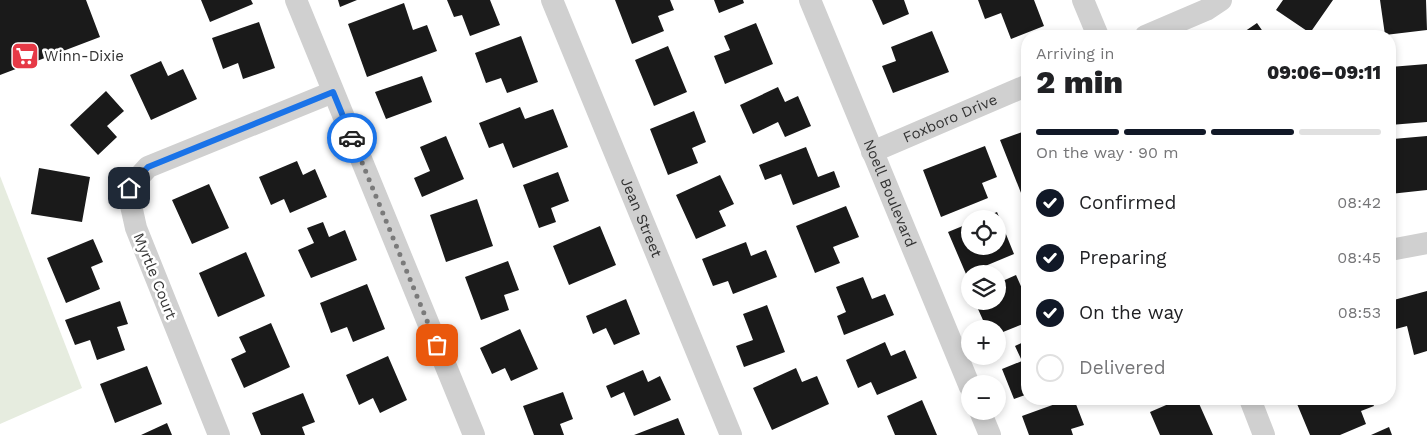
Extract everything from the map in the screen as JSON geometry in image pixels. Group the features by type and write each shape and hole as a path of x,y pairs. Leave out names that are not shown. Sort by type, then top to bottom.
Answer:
{"street":[{"path":"296,0 474,435"},
{"name":"Jean Street","path":"552,0 731,435"},
{"name":"Noell Boulevard","path":"810,0 965,375"},
{"path":"1083,0 1096,30"},
{"path":"1159,30 1206,10 1221,0"},
{"name":"Foxboro Drive","path":"872,152 1021,88"},
{"name":"Myrtle Court","path":"219,435 136,228 129,188 148,167 333,92"},
{"path":"1396,249 1427,243"},
{"path":"1252,405 1264,435"},
{"path":"984,420 990,435"}],"shaded area":[{"path":"0,176 82,388 0,424"}],"building":[{"name":"Winn-Dixie","path":"0,0 86,0 100,37 0,75"},
{"path":"201,0 251,0 253,4 210,22"},
{"path":"338,0 357,0 340,7"},
{"path":"447,0 490,0 500,25 470,36 462,15 454,17"},
{"path":"615,0 670,0 674,10 658,16 664,31 632,44"},
{"path":"714,0 743,0 744,3 719,13"},
{"path":"872,0 904,0 909,14 883,25"},
{"path":"978,0 1034,0 1044,26 1034,30 1021,30 1021,35 1011,39 1001,13 985,19"},
{"path":"1283,0 1333,0 1312,30 1306,30 1276,10"},
{"path":"1380,0 1426,0 1427,30 1396,34 1396,30 1384,30"},
{"path":"404,3 413,30 427,25 437,51 367,77 348,24"},
{"path":"259,22 275,68 243,79 238,63 223,69 212,38"},
{"path":"756,23 773,64 725,84 714,56 730,50 724,36"},
{"path":"1257,23 1262,30 1247,30"},
{"path":"932,31 949,72 893,93 882,66 896,61 891,47"},
{"path":"521,36 538,82 507,93 501,78 486,83 475,53"},
{"path":"668,46 687,92 654,106 635,60"},
{"path":"161,61 168,76 183,69 197,99 151,120 130,75"},
{"path":"1427,64 1427,122 1396,125 1396,67"},
{"path":"422,76 432,102 386,119 375,92"},
{"path":"778,87 785,102 798,96 811,126 785,137 778,122 753,134 740,105"},
{"path":"106,91 124,111 107,126 117,137 98,155 70,125"},
{"path":"520,107 525,119 553,109 568,147 513,168 503,143 489,148 479,123"},
{"path":"694,111 706,142 692,148 698,163 668,175 650,129"},
{"path":"1021,132 1021,193 1000,140"},
{"path":"446,136 464,179 422,197 414,178 430,171 420,147"},
{"path":"1427,136 1427,190 1396,193 1396,139"},
{"path":"985,146 997,177 982,183 988,198 941,217 923,170"},
{"path":"806,147 818,177 834,171 840,187 793,205 781,174 765,180 759,165"},
{"path":"297,161 303,175 315,169 327,197 290,213 284,199 271,205 259,177"},
{"path":"39,168 90,177 82,222 31,214"},
{"path":"558,172 569,201 551,208 556,222 539,228 523,185"},
{"path":"720,175 734,204 719,211 726,226 696,239 676,195"},
{"path":"209,184 229,228 192,244 172,200"},
{"path":"477,199 493,246 446,262 430,215"},
{"path":"846,206 859,237 833,247 840,263 815,273 796,226"},
{"path":"323,222 329,237 345,230 357,260 311,278 298,250 314,243 307,228"},
{"path":"600,226 616,265 569,285 553,246"},
{"path":"961,227 961,255 1006,255 1006,234 1014,254 988,265 962,265 948,232"},
{"path":"93,239 103,262 91,267 100,289 66,303 47,258"},
{"path":"746,242 751,256 766,250 777,277 733,294 728,281 713,286 702,259"},
{"path":"246,252 265,296 218,317 199,273"},
{"path":"508,261 519,290 504,295 509,310 481,320 465,277"},
{"path":"1016,275 1021,286 1021,325 1006,331 1006,320 983,320 978,310 1006,310 1006,279"},
{"path":"863,277 872,299 885,294 894,315 844,335 837,316 846,312 836,287"},
{"path":"367,284 385,329 353,342 347,327 331,333 320,303"},
{"path":"1427,291 1427,351 1414,355 1407,326 1396,329 1396,299"},
{"path":"626,299 640,334 614,345 606,328 593,334 586,316"},
{"path":"120,301 128,324 117,327 125,350 97,360 90,340 75,345 65,320"},
{"path":"767,305 785,352 744,367 736,346 753,340 743,314"},
{"path":"271,323 290,367 244,388 231,359 246,352 239,337"},
{"path":"520,329 538,369 511,381 505,368 492,374 480,348"},
{"path":"885,342 891,356 905,350 917,378 877,395 871,382 858,388 846,360"},
{"path":"1021,343 1021,359 1015,346"},
{"path":"388,356 407,400 380,413 373,398 359,405 346,375"},
{"path":"1021,361 1021,396 1014,399 1002,369"},
{"path":"147,366 162,404 115,423 100,384"},
{"path":"796,368 802,382 817,376 829,404 772,430 753,388"},
{"path":"643,370 648,382 660,376 671,400 634,416 624,392 611,398 606,386"},
{"path":"563,392 573,419 560,424 564,435 534,435 523,406"},
{"path":"303,393 315,422 302,427 305,435 261,435 252,413"},
{"path":"922,400 937,435 895,435 887,416"},
{"path":"1052,405 1076,405 1084,425 1071,429 1073,435 1029,435 1022,416"},
{"path":"1166,405 1200,405 1213,435 1160,435 1150,412"},
{"path":"1298,405 1374,405 1361,411 1366,424 1340,435 1310,435"},
{"path":"678,418 685,435 634,435"},
{"path":"167,423 172,435 141,435"},
{"path":"1389,427 1392,435 1371,435"}],"way so far":[{"path":"352,138 437,345"}],"place":[{"name":"Winn-Dixie","path":"25,56"}],"route":[{"path":"129,188 148,167 333,92 352,138"}]}
